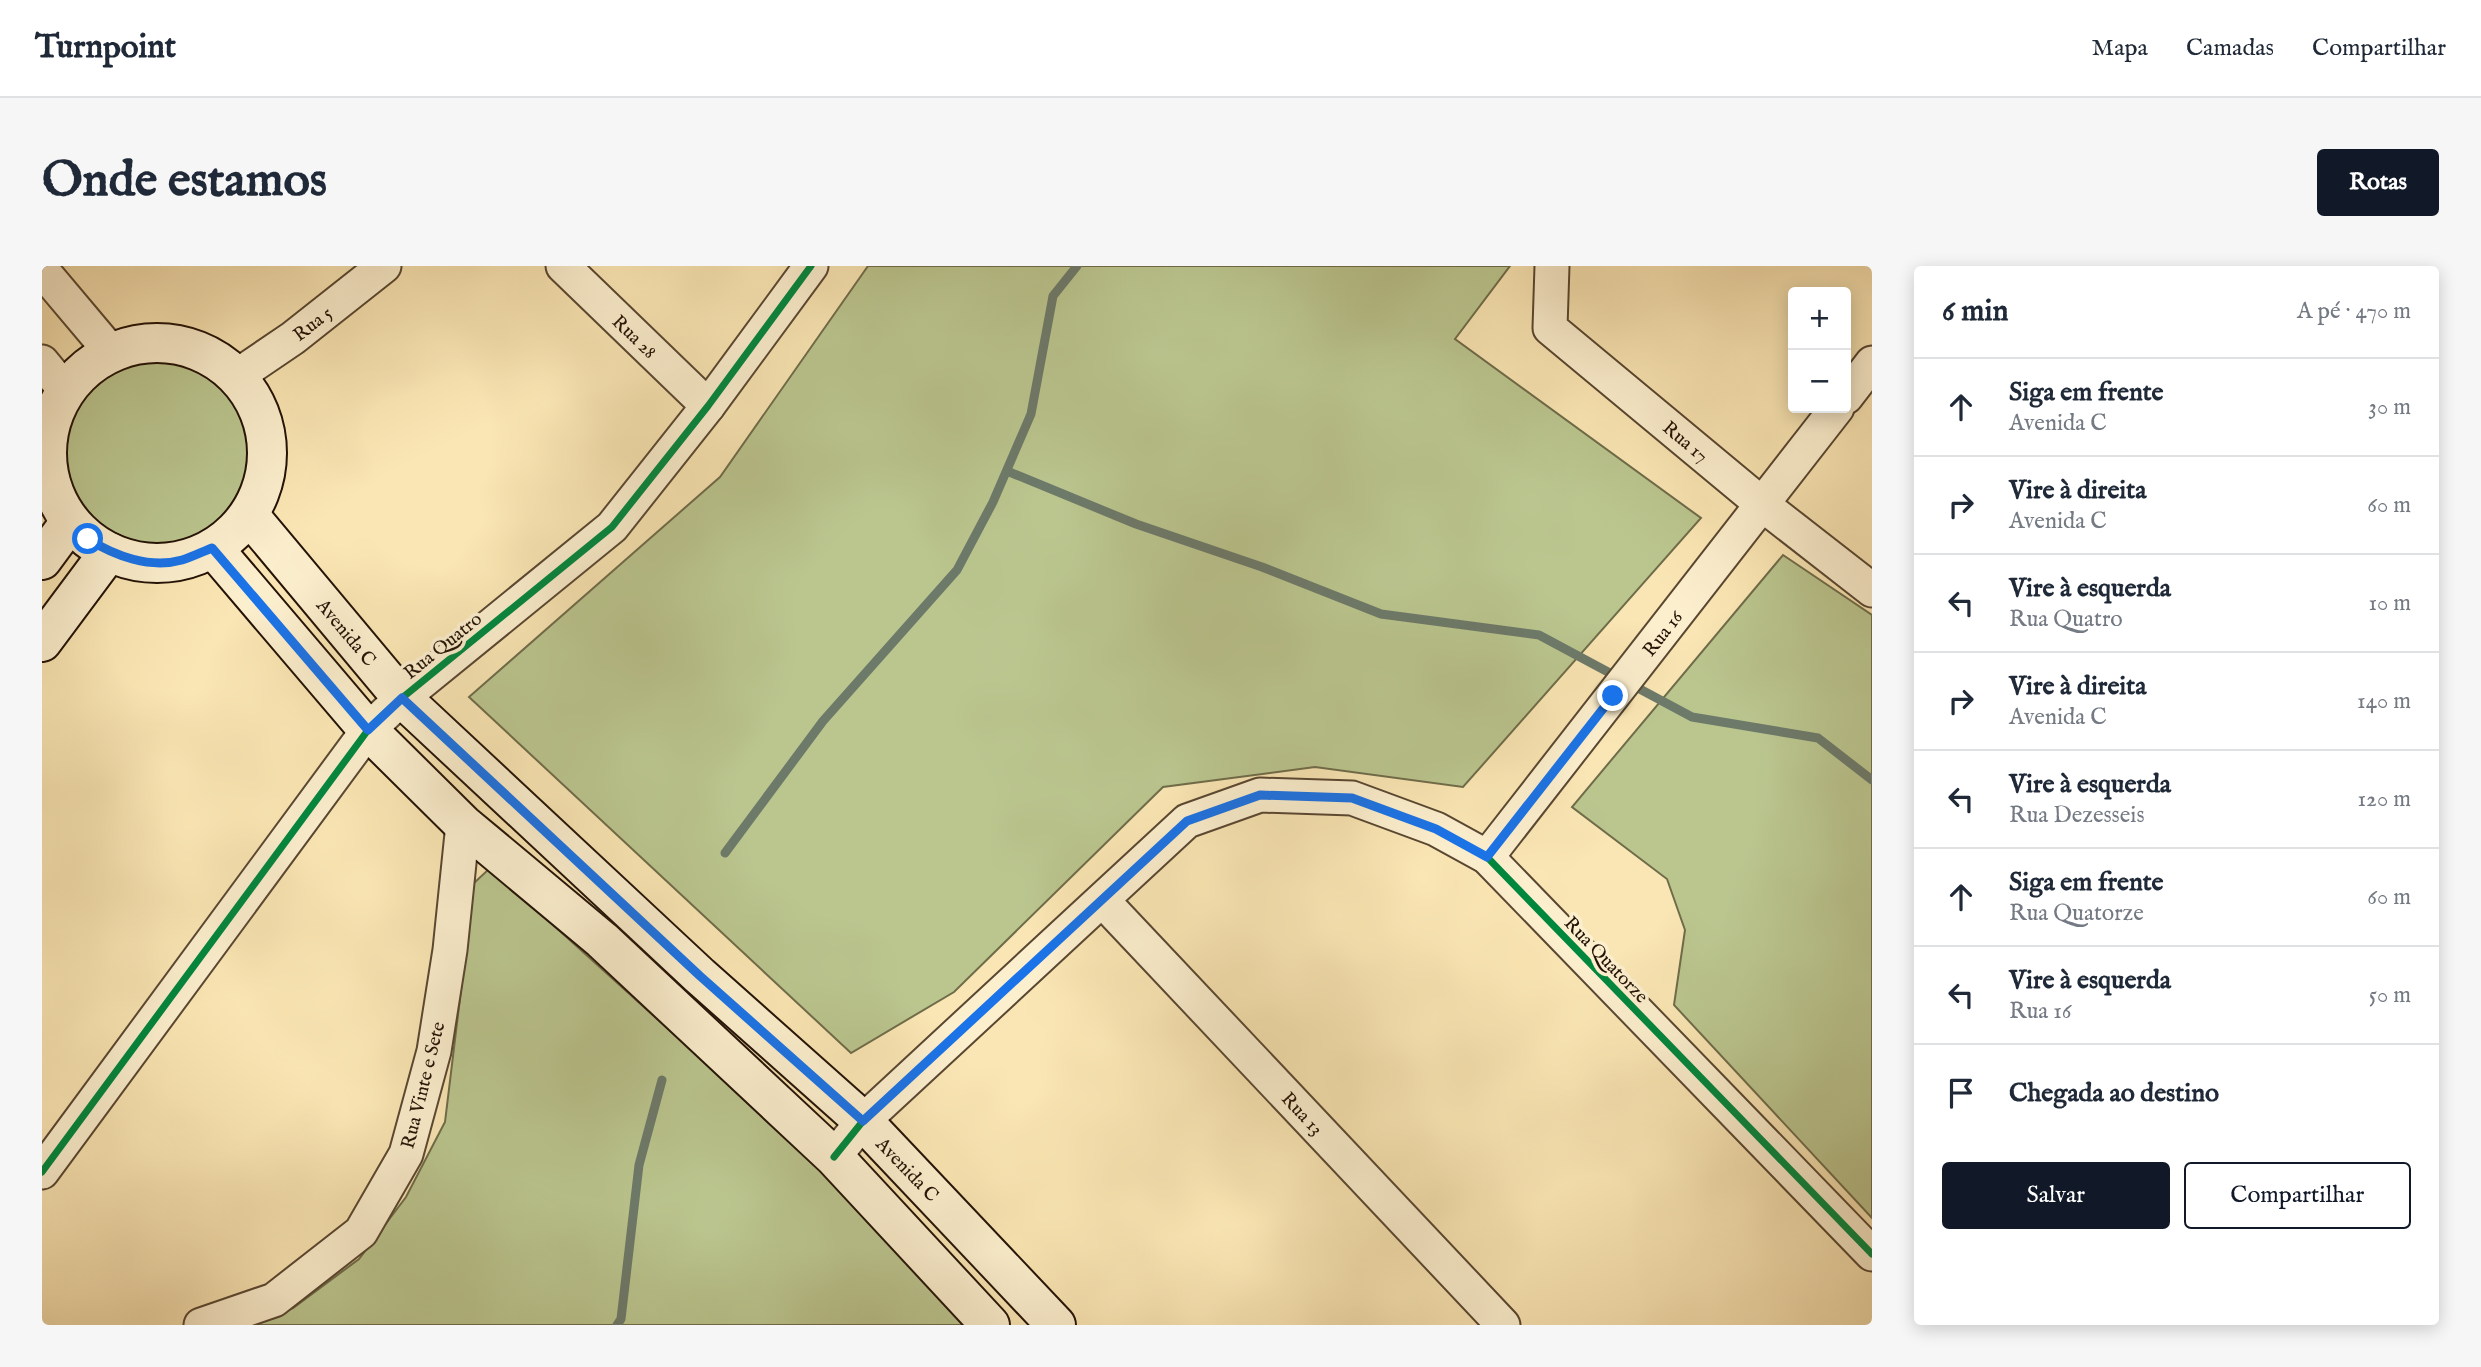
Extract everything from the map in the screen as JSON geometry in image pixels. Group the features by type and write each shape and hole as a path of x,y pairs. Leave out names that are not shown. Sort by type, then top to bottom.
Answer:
{"street":[{"name":"Rua 5","path":"237,376 293,338 384,266"},
{"name":"Rua 28","path":"563,266 708,406"},
{"name":"Rua Quatro","path":"42,1172 368,730 402,698 611,527 708,406 811,266"},
{"name":"Rua 17","path":"1552,266 1550,328 1763,505 1872,590"},
{"path":"42,270 111,352"},
{"path":"144,343 178,344 210,356 237,376 258,407 268,443 264,481 249,515 232,533 212,548 179,561 144,562 109,552 88,539 71,522 53,491 46,457 54,376 85,368 111,352 144,343"},
{"path":"1851,390 1872,363"},
{"name":"Rua 16","path":"1487,857 1833,413"},
{"name":"Avenida C","path":"249,515 402,698 700,976 863,1121 1056,1325"},
{"path":"42,560 71,522"},
{"path":"212,548 368,730 463,824 602,940 834,1157 990,1325"},
{"path":"42,642 109,552"},
{"name":"Rua Quatorze","path":"1103,901 1187,821 1260,795 1352,798 1436,829 1487,857 1872,1254"},
{"name":"Rua Vinte e Sete","path":"201,1325 274,1300 361,1232 406,1154 434,1051 450,950 463,824"},
{"path":"834,1157 863,1121 1103,901"},
{"name":"Rua 13","path":"1103,901 1503,1325"}],"green space":[{"path":"868,266 1510,266 1455,339 1701,518 1463,787 1315,767 1163,787 954,992 851,1053 469,697 720,477"},
{"path":"155,358 192,365 223,386 244,417 251,454 244,491 223,522 192,543 155,550 118,543 87,522 66,491 59,454 66,417 87,386 118,365"},
{"path":"1783,555 1872,615 1872,1218 1674,1005 1685,930 1667,879 1572,807"},
{"path":"490,868 821,1167 966,1325 247,1325 293,1308 359,1259 406,1197 445,1122 474,883"}],"waterway":[{"path":"725,853 823,721 957,570 993,502 1031,414 1053,296 1077,266"},
{"path":"1007,471 1136,524 1262,567 1381,614 1539,635 1692,717 1818,738 1872,780"},
{"path":"617,1325 621,1319 639,1165 662,1080"}],"cycle path":[{"path":"42,1172 368,730 402,698 612,527 708,406 811,266"},
{"path":"834,1157 863,1121 1187,821 1260,795 1352,798 1436,829 1487,857 1872,1254"}],"route":[{"path":"88,539 109,552 144,562 179,561 212,548 368,730 402,698 700,976 863,1121 1187,821 1260,795 1352,798 1436,829 1487,857 1613,696"}]}
